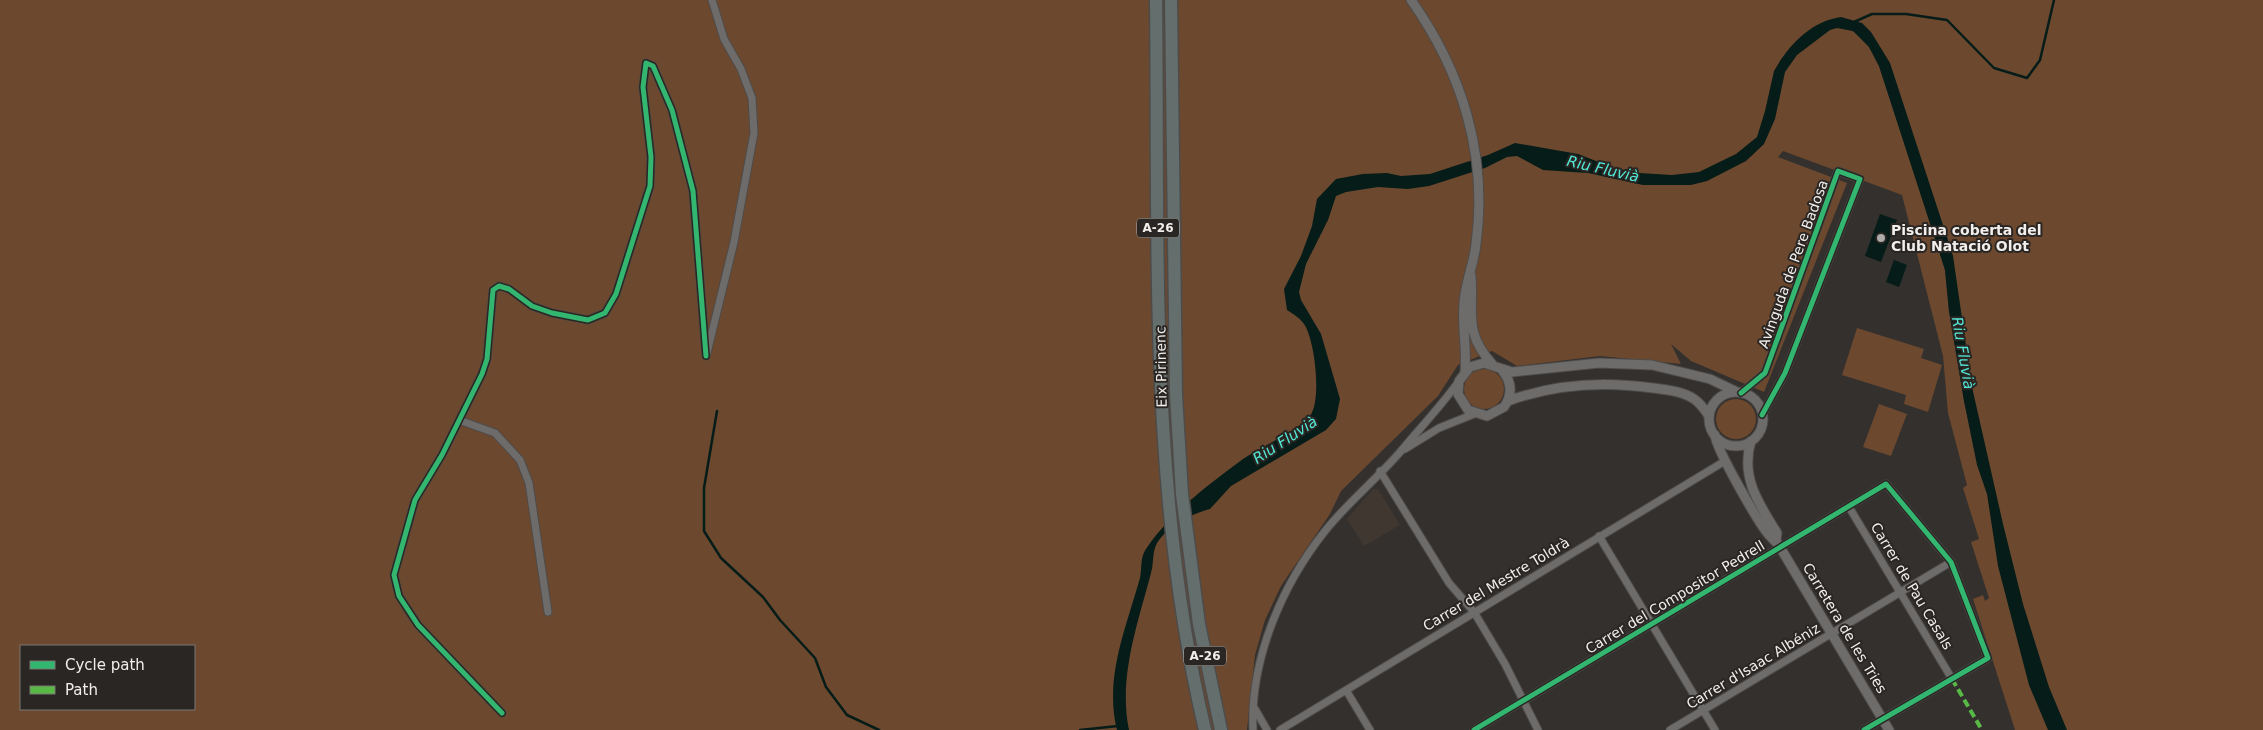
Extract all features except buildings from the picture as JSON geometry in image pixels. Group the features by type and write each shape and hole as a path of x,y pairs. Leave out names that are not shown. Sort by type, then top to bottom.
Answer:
{"highway":[{"name":"Eix Pirinenc","path":"1156,0 1160,359 1164,457 1178,594 1205,730"},
{"name":"Eix Pirinenc","path":"1171,0 1176,395 1179,443 1185,526 1192,581 1221,730"}],"street":[{"path":"502,713 418,625 399,596 394,575 415,500 442,456 482,374 486,359 493,290 499,286 510,289 532,306 552,313 588,320 605,313 616,294 650,186 651,157 643,87 646,63 653,66 672,110 693,191 706,356 734,242 754,133 752,98 741,69 724,39 712,0"},
{"path":"1402,450 1439,428 1474,414 1493,414 1508,401 1529,393 1593,384 1636,386 1673,391 1690,397 1696,400 1709,416 1710,426 1715,435 1723,443 1734,446 1751,441 1759,433 1762,415 1753,398 1710,379 1652,366 1599,363 1558,365 1522,372 1502,370 1492,364 1477,345 1472,330 1471,271 1477,234 1480,190 1476,150 1455,75 1438,42 1411,0"},
{"name":"Avinguda de Pere Badosa","path":"1739,392 1765,373 1838,171 1860,179 1785,373 1762,415"},
{"path":"1465,372 1464,302 1466,285 1471,271"},
{"path":"1253,730 1262,656 1269,633 1287,591 1325,531 1402,450 1465,372 1477,364 1492,364"},
{"path":"1502,370 1509,382 1508,401"},
{"path":"1459,381 1460,400 1474,414"},
{"path":"1709,416 1718,399 1739,392"},
{"path":"459,420 495,433 520,460 529,482 548,612"},
{"name":"Carretera de les Tries","path":"1715,435 1715,442 1725,461 1770,537 1778,544 1890,730"},
{"name":"Carretera de les Tries","path":"1751,441 1746,456 1754,495 1777,534 1778,544"},
{"name":"Carrer del Mestre Toldrà","path":"1280,730 1725,461"},
{"path":"1380,471 1449,583 1474,612 1505,664 1538,730"},
{"name":"Carrer del Compositor Pedrell","path":"1474,730 1652,624 1778,544 1849,507 1886,484 1951,562"},
{"name":"Carrer de Pau Casals","path":"1849,507 1952,679"},
{"path":"1599,536 1715,730"},
{"path":"1864,730 1988,658 1951,562"},
{"name":"Carrer d'Isaac Albéniz","path":"1670,730 1951,562"},
{"path":"1346,690 1370,730"},
{"path":"1255,708 1267,730"}],"shaded area":[{"path":"0,0 2263,0 2263,730 2015,730 1973,599 1983,595 1985,601 1989,598 1971,542 1979,539 1963,488 1967,485 1948,413 1943,356 1902,195 1783,151 1778,157 1847,183 1764,392 1691,361 1671,344 1681,364 1600,356 1517,366 1492,351 1458,365 1438,396 1341,491 1330,514 1281,586 1265,620 1255,655 1247,730 0,730","holes":["1862,23 1907,117 1950,246 1981,476 1964,401 1949,311 1945,270 1937,243 1879,66 1861,37 1843,28"]},
{"path":"1857,328 1924,349 1921,358 1942,365 1928,412 1904,404 1906,395 1842,375"},
{"path":"1488,369 1495,372 1501,378 1504,389 1503,397 1495,406 1488,409 1480,409 1473,406 1465,397 1464,385 1467,378 1476,370"},
{"path":"1736,399 1750,405 1756,419 1750,433 1736,439 1722,433 1716,419 1722,405"},
{"path":"1879,404 1907,414 1891,456 1863,447"},
{"path":"1373,489 1378,489 1400,525 1364,546 1347,519"}],"water":[{"name":"Riu Fluvià","path":"1841,17 1862,23 1871,32 1890,63 1953,256 1972,387 2003,524 2023,604 2049,687 2067,730 2048,730 2029,685 1998,566 1987,494 1977,465 1964,401 1949,311 1945,270 1879,66 1869,47 1853,31 1837,28 1830,30 1797,55 1785,72 1775,119 1764,144 1746,161 1707,181 1691,185 1643,185 1588,173 1543,170 1517,156 1507,157 1485,168 1429,186 1408,189 1378,187 1346,192 1336,196 1328,220 1306,264 1299,292 1301,300 1321,334 1340,399 1336,419 1326,430 1231,486 1210,509 1181,521 1157,543 1135,631 1128,670 1126,710 1129,730 1117,730 1113,691 1118,653 1140,578 1143,556 1146,549 1166,523 1203,489 1250,454 1304,422 1314,408 1316,370 1311,343 1304,324 1287,310 1284,289 1301,256 1312,226 1317,199 1336,179 1363,174 1387,173 1401,176 1430,174 1488,155 1515,143 1578,154 1614,168 1639,173 1672,175 1699,172 1736,154 1757,137 1774,71 1786,53 1810,29 1830,19"},
{"name":"Piscina coberta del Club Natació Olot","path":"1880,214 1897,220 1881,262 1865,256"},
{"path":"1894,260 1907,265 1899,287 1886,282"}],"waterway":[{"path":"1854,22 1872,14 1906,14 1947,20 1994,68 2027,78 2040,60 2054,0"},
{"path":"717,411 704,488 704,531 721,558 763,597 780,620 815,658 826,687 847,715 879,730"},
{"path":"1080,730 1118,726"}],"marked path":[{"path":"1952,679 1982,730"}],"cycle path":[{"path":"502,713 418,625 399,596 394,575 415,500 442,455 482,374 487,359 493,290 499,286 509,289 532,306 552,313 588,320 605,313 616,294 650,186 651,157 643,87 646,63 653,66 672,110 693,191 706,356"},
{"path":"1741,393 1765,373 1838,171 1860,179 1785,373 1762,415"},
{"path":"1474,730 1886,484 1951,562 1988,658 1864,730"}],"place":[{"name":"Piscina coberta del Club Natació Olot","path":"1881,238"}]}
